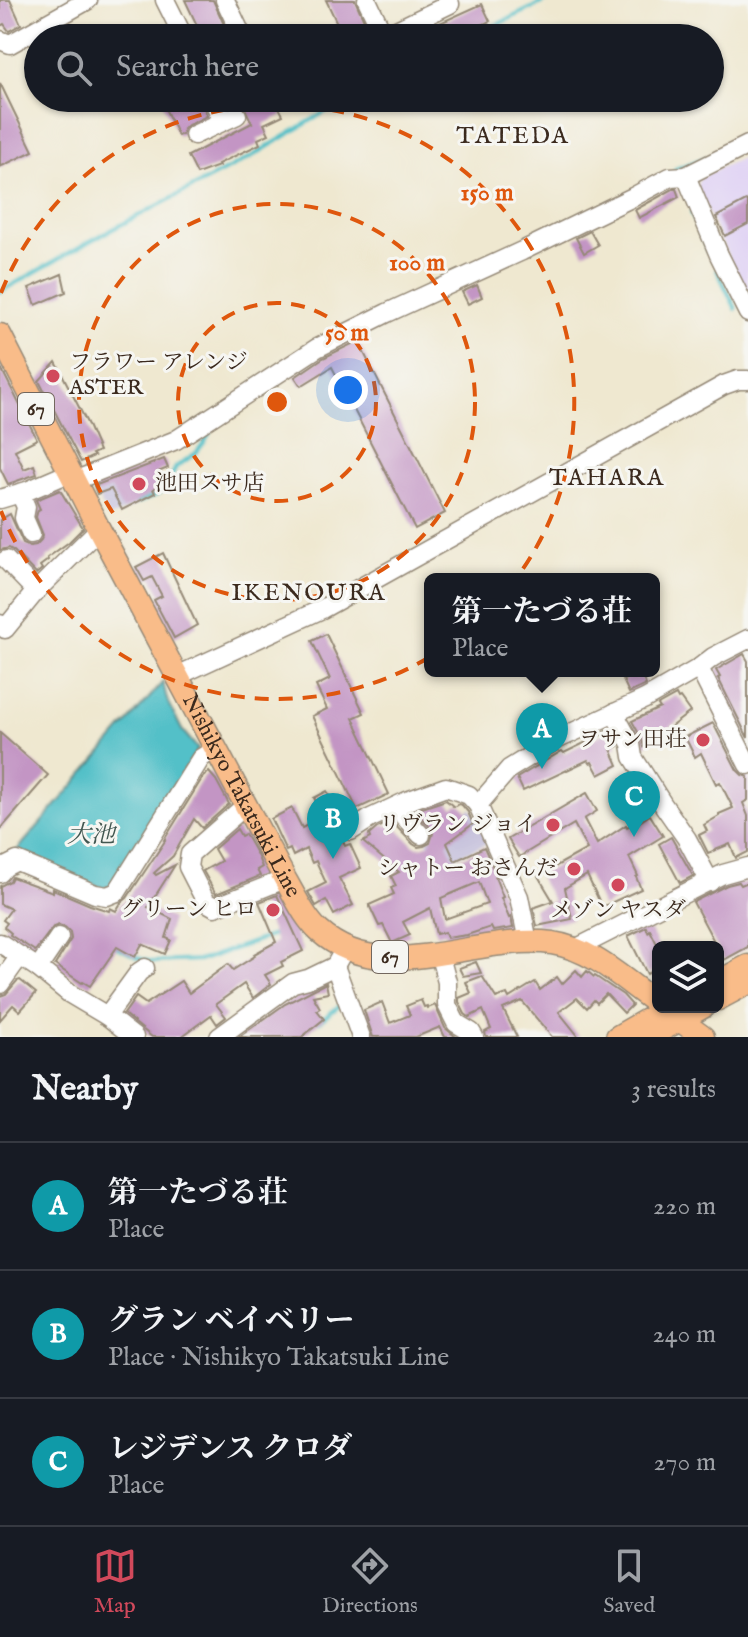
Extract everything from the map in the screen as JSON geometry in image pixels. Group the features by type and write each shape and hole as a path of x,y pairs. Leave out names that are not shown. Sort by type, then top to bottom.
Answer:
{"main road":[{"name":"Nishikyo Takatsuki Line","path":"0,335 5,360 72,477 285,879 302,909 340,957 402,958 528,942 552,943 595,959 652,999"},
{"path":"724,979 748,966"},
{"path":"724,996 748,983"},
{"path":"617,1037 660,1013"},
{"path":"649,1037 664,1013"},
{"name":"Nishikyo Takatsuki Line","path":"672,1013 703,1037"}],"street":[{"path":"38,24 62,7 88,0"},
{"path":"165,0 177,24"},
{"path":"225,0 236,24"},
{"path":"367,0 377,24"},
{"path":"407,24 452,1"},
{"path":"2,41 10,44 24,34"},
{"path":"194,135 230,118 225,112"},
{"path":"0,499 176,440 317,348 670,177 686,176 748,145"},
{"path":"686,176 719,255 748,313"},
{"path":"177,676 322,609 724,385 748,380"},
{"path":"20,493 26,507 24,518 31,534"},
{"path":"0,624 5,629 36,591 99,529"},
{"path":"6,560 36,591"},
{"path":"478,805 509,769 556,740 645,699 748,639"},
{"path":"699,668 748,765"},
{"path":"614,713 631,744 633,757 687,839 710,882"},
{"path":"0,873 17,861 95,894 107,896 117,892 201,758 215,749"},
{"path":"351,831 371,818 446,787 469,795 478,805 520,899 528,942"},
{"path":"246,805 190,854 188,867 206,902 215,907 285,879"},
{"path":"395,807 421,835"},
{"path":"575,949 723,874 748,867"},
{"path":"38,968 59,937"},
{"path":"0,943 134,1037"},
{"path":"439,953 447,982 447,1005 466,1035"},
{"path":"0,984 20,956"},
{"path":"219,1037 293,983 308,979 340,957 361,1037"},
{"path":"107,1016 145,968"}],"shaded area":[{"path":"748,155 748,300 697,187 699,180 709,173"},
{"path":"120,471 137,505 109,518 91,483"},
{"path":"471,808 488,843 411,877 430,848 427,840"}],"water":[{"name":"大池","path":"163,682 167,700 182,730 198,749 111,886 103,888 13,855"}],"building":[{"path":"0,0 10,0 21,24 9,31 4,24 0,26"},
{"path":"185,0 213,0 224,24 196,24"},
{"path":"326,0 355,0 366,24 337,24"},
{"path":"482,4 490,21 484,24 438,24"},
{"path":"0,83 33,151 0,167"},
{"path":"167,112 205,112 207,116 188,125 178,136"},
{"path":"247,112 281,112 283,115 264,124 269,134 258,139 260,144 197,174 188,156 252,123"},
{"path":"673,189 679,197 639,218 635,210"},
{"path":"748,200 748,224 725,236 716,217"},
{"path":"590,231 598,245 584,253 576,238"},
{"path":"62,274 66,292 36,305 29,288"},
{"path":"477,285 482,297 468,304 462,292"},
{"path":"358,341 445,513 415,529 332,367 301,386 295,377 323,358"},
{"path":"56,362 99,451 81,462 39,381"},
{"path":"0,366 37,439 15,450 24,469 34,465 37,474 8,484 0,468"},
{"path":"164,459 168,468 158,472 163,485 153,489 155,493 122,510 111,489 97,494 94,486"},
{"path":"60,490 83,528 47,558 36,574 14,551 9,548 0,550 0,520 10,514 23,543 36,545 43,535 36,517 40,509 36,500"},
{"path":"163,553 197,625 174,638 154,600 162,596 152,577 144,581 136,567"},
{"path":"326,634 364,713 353,718 389,794 357,809 312,716 327,709 316,686 330,679 312,641"},
{"path":"744,654 748,661 748,738 716,670"},
{"path":"642,677 646,685 629,693 623,680"},
{"path":"676,695 690,712 644,747 632,721 660,708 658,705"},
{"path":"713,723 737,770 748,777 748,800 743,803 748,816 748,852 736,858 730,844 708,853 699,835 707,831 704,825 733,808 720,782 716,784 701,753 695,757 685,737"},
{"path":"609,729 618,746 611,749 618,765 599,775 588,760 523,791 517,778 562,751 564,753"},
{"path":"0,733 48,775 0,830"},
{"path":"209,772 229,804 202,828 194,819 173,856 154,873 156,875 175,865 148,907 172,919 166,938 171,940 165,954 142,944 135,957 117,947 90,986 55,965 71,939 65,927 53,927 35,951 10,935 3,920 11,909 0,904 0,886 12,877 116,911"},
{"path":"327,791 341,825 337,828 345,846 350,844 361,868 339,878 353,905 334,915 326,900 316,906 308,892 326,883 316,861 312,863 306,849 293,856 290,849 286,851 271,819 292,808 302,828 324,815 314,798"},
{"path":"587,793 597,811 584,819 597,844 626,825 632,827 650,815 663,836 629,857 641,889 602,907 587,875 565,888 572,919 537,926 533,908 553,901 538,876 587,849 574,824 519,857 508,839"},
{"path":"446,800 454,807 462,805 468,812 473,824 447,843 455,861 484,847 513,928 493,931 491,927 447,938 445,932 436,934 430,908 403,922 410,935 392,943 369,905 394,894 391,888 396,886 391,876 399,872 363,842 377,828 393,823 418,847 430,843 433,833 416,812","holes":["479,882 487,904 445,919 441,898"]},
{"path":"237,829 241,836 245,834 257,855 262,867 257,870 260,876 216,894 203,871 221,861 214,849"},
{"path":"671,837 693,876 680,883 659,844"},
{"path":"748,882 748,947 724,960 724,941 714,941 693,902 727,885"},
{"path":"277,895 303,951 281,962 283,966 265,975 271,984 253,998 244,984 216,1004 226,1017 217,1024 211,1015 181,1037 152,1037 124,1014 136,997 146,1004 181,981 189,993 228,964 233,970 276,942 259,902"},
{"path":"646,927 648,932 650,930 656,941 652,941 652,974 647,974 628,936"},
{"path":"476,962 481,973 463,976 459,968"},
{"path":"576,970 582,977 587,971 595,976 632,1005 624,1013 606,994 587,1008 577,998 559,1012 579,1037 552,1037 522,1001 503,1009 517,1037 486,1037 485,1032 491,1029 483,1010 469,1017 459,1002 459,998 471,993 466,982 482,976 496,998 507,994 509,998 535,982 540,990 557,977 562,984"},
{"path":"20,980 36,993 20,1011 13,1005 0,1020 0,996"},
{"path":"326,983 328,993 313,996 320,1008 317,1010 324,1019 302,1037 239,1037 285,1004"},
{"path":"421,1000 424,1007 435,1005 445,1028 456,1037 445,1037 440,1027 416,1037 373,1037 364,1010 382,1002 390,1023 410,1015 406,1006"}],"waterway":[{"path":"498,24 548,0"},
{"path":"0,292 251,157 325,112"},
{"path":"675,169 704,158"},
{"path":"691,212 708,252"},
{"path":"717,270 736,309"},
{"path":"734,390 748,391"},
{"path":"138,503 164,490 176,467 196,453 214,424"},
{"path":"113,945 152,962 202,960 276,934"},
{"path":"319,1022 343,1003"}],"place":[{"name":"フラワー アレンジ ASTER","path":"53,376"},
{"name":"池田スサ店","path":"139,484"},
{"name":"ヲサン田荘","path":"703,740"},
{"name":"第一たづる荘","path":"542,769"},
{"name":"リヴラン ジョイ","path":"553,825"},
{"name":"レジデンス クロダ","path":"634,837"},
{"name":"グラン ベイベリー","path":"333,859"},
{"name":"シャトー おさんだ","path":"574,869"},
{"name":"メゾン ヤスダ","path":"618,885"},
{"name":"グリーン ヒロ","path":"273,910"}],"district":[{"name":"TATEDA","path":"513,136"},
{"name":"TAHARA","path":"607,478"},
{"name":"IKENOURA","path":"309,593"}]}
